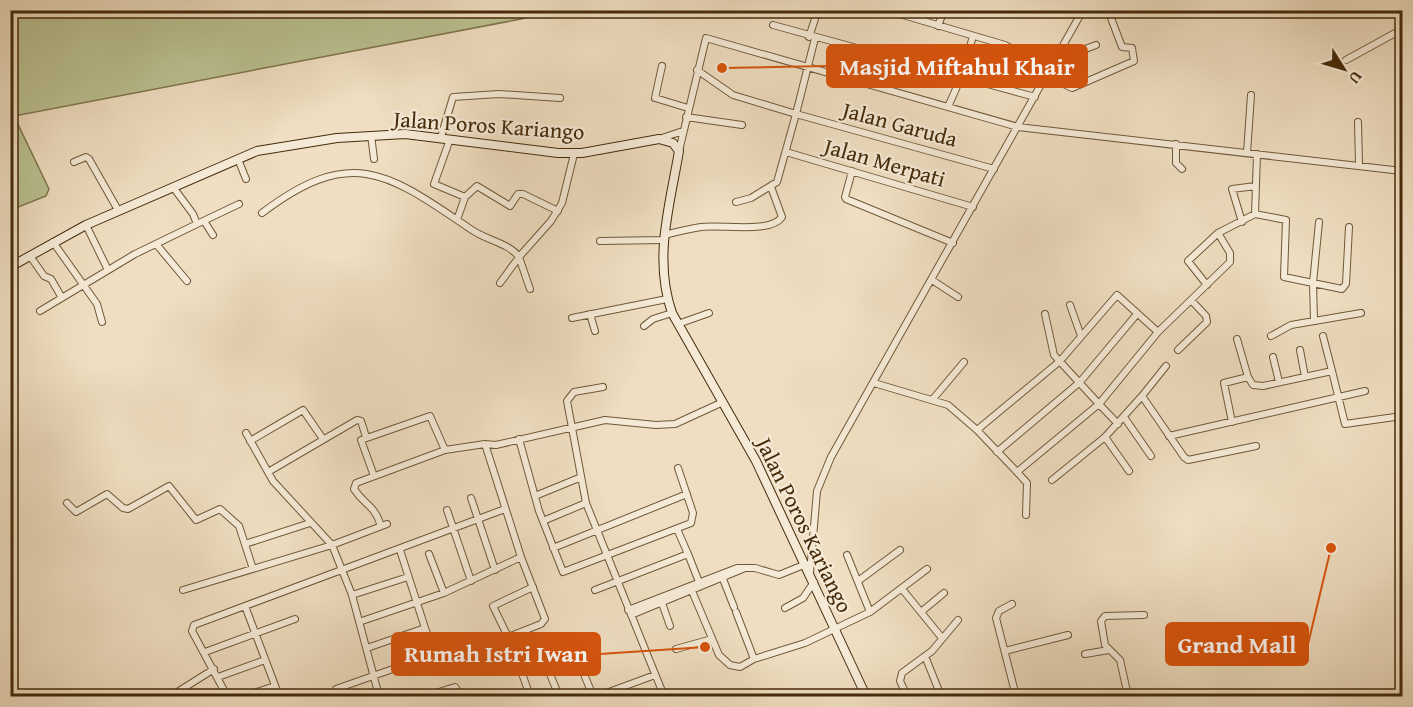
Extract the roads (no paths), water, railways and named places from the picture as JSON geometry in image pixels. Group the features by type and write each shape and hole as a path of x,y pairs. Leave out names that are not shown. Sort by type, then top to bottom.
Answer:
{"main road":[{"name":"Jalan Poros Kariango","path":"10,267 53,242 118,210 238,159 270,148 337,138 405,134 574,153 659,139"},
{"path":"659,139 673,143 679,151"},
{"name":"Jalan Poros Kariango","path":"679,151 663,237 667,299 678,324 756,461 866,696"}],"street":[{"path":"736,202 745,200 777,182 808,68 818,10"},
{"path":"886,10 910,14 938,26 1005,45 1051,68"},
{"path":"938,26 944,10"},
{"path":"785,608 803,598 812,577 813,516 823,474 1083,10"},
{"path":"1047,76 1072,88 1134,61 1132,48 1122,47 1116,39 1111,18 1118,10"},
{"path":"773,26 962,75 1035,97"},
{"path":"1346,60 1397,32 1402,32"},
{"path":"948,107 962,75 973,36"},
{"path":"679,151 706,38 1018,127 1402,171"},
{"path":"1062,49 1080,51 1096,45"},
{"path":"662,66 655,98 688,108"},
{"name":"Jalan Garuda","path":"697,70 733,95 994,169"},
{"path":"465,197 434,184 446,138 453,97 500,94 560,98"},
{"path":"1247,153 1251,95"},
{"path":"686,117 742,124"},
{"path":"1358,122 1359,165"},
{"path":"659,139 683,130"},
{"path":"370,135 374,159"},
{"path":"1176,144 1176,165 1182,169"},
{"path":"500,283 558,211 574,153"},
{"name":"Jalan Merpati","path":"786,153 973,207"},
{"path":"1255,214 1257,154"},
{"path":"74,162 86,157 89,159 118,210"},
{"path":"238,159 246,179"},
{"path":"852,171 844,197 846,199 953,243"},
{"path":"262,213 286,194 321,179 362,173 398,182 480,236 515,251 530,289"},
{"path":"457,220 465,197 477,186 510,206 518,194 523,194 558,211"},
{"path":"1242,222 1232,189 1256,186"},
{"path":"173,187 193,214 197,224"},
{"path":"600,240 663,237 702,227 757,227 780,221 782,217 771,187"},
{"path":"40,311 156,244 239,204"},
{"path":"1207,285 1188,261 1218,233 1255,214 1286,220 1282,273 1288,279 1345,288 1348,227"},
{"path":"204,221 213,235"},
{"path":"1314,321 1312,283 1319,222"},
{"path":"86,225 108,270"},
{"path":"1017,472 1099,404 1158,332 1207,285 1231,258 1218,233"},
{"path":"53,242 97,304 102,322"},
{"path":"156,244 187,281"},
{"path":"30,256 44,276 51,279 62,298"},
{"path":"932,280 958,297"},
{"path":"977,430 1060,361 1117,296 1158,332"},
{"path":"572,318 667,299"},
{"path":"1178,350 1207,322 1206,315 1191,300"},
{"path":"1070,305 1081,336"},
{"path":"644,326 653,319 672,313"},
{"path":"678,324 709,313"},
{"path":"590,314 595,331"},
{"path":"1045,314 1054,355 1118,424"},
{"path":"997,452 1080,382 1137,314"},
{"path":"1271,336 1291,325 1361,314"},
{"path":"1323,336 1344,422 1347,424 1402,416"},
{"path":"1237,339 1248,377 1257,387 1332,371"},
{"path":"1300,350 1305,377"},
{"path":"1273,357 1279,382"},
{"path":"933,399 964,362"},
{"path":"1052,480 1118,424 1166,366"},
{"path":"1232,422 1224,383 1248,377"},
{"path":"874,383 948,405 977,430 1027,483 1026,515"},
{"path":"603,387 584,389 568,398 571,426 580,465 579,478 586,503 664,696"},
{"path":"1169,436 1365,392"},
{"path":"1142,396 1188,460 1256,446"},
{"path":"183,590 332,545 384,525 375,510 362,500 354,489 356,483 445,450 485,444 496,445 571,426 613,420 656,425 675,424 723,402"},
{"path":"250,441 303,410 322,439"},
{"path":"374,476 360,441 366,436 430,416 445,450"},
{"path":"1124,417 1151,456"},
{"path":"268,472 358,420 366,436"},
{"path":"246,433 273,481 332,545 352,596 368,648 379,696"},
{"path":"1105,437 1129,471"},
{"path":"519,439 543,521 563,572 691,523 694,518 678,468"},
{"path":"485,444 521,557 545,620 508,637 493,606 532,587"},
{"path":"535,496 579,478"},
{"path":"67,503 74,512 107,494 123,508 128,509 168,486 196,519 218,509 223,510 239,526 253,569"},
{"path":"553,548 687,494"},
{"path":"471,498 495,570"},
{"path":"543,521 586,503"},
{"path":"227,696 192,631 192,627 505,509"},
{"path":"447,510 471,581"},
{"path":"245,544 310,523"},
{"path":"677,529 699,582"},
{"path":"400,550 429,639"},
{"path":"858,581 900,550"},
{"path":"429,554 444,593"},
{"path":"595,590 688,554"},
{"path":"847,555 870,612"},
{"path":"359,622 444,593 521,557"},
{"path":"630,613 699,582 737,568 755,568 779,575 806,564"},
{"path":"630,613 662,603 745,568"},
{"path":"692,591 719,655 730,665 740,667 754,659 805,643 870,612 927,568"},
{"path":"352,596 408,577"},
{"path":"723,579 754,659"},
{"path":"902,589 942,638"},
{"path":"921,612 944,593"},
{"path":"662,603 670,626"},
{"path":"1012,604 996,614 1016,696"},
{"path":"245,606 279,696"},
{"path":"1128,696 1120,660 1109,650 1104,640 1101,623 1103,617 1144,615"},
{"path":"205,652 296,619"},
{"path":"907,696 900,676 925,656 958,620"},
{"path":"368,648 425,628"},
{"path":"1005,651 1068,635"},
{"path":"676,649 712,639"},
{"path":"571,643 592,696"},
{"path":"531,696 519,665 555,648"},
{"path":"1085,654 1109,650"},
{"path":"542,655 559,696"},
{"path":"925,656 941,696"},
{"path":"336,689 424,658"},
{"path":"218,677 265,660"},
{"path":"181,696 179,691 214,669"},
{"path":"598,696 655,675"},
{"path":"247,696 275,686"},
{"path":"426,696 454,687 461,696"}],"place":[{"name":"Masjid Miftahul Khair","path":"722,68"},
{"name":"Grand Mall","path":"1331,548"},
{"name":"Rumah Istri Iwan","path":"705,647"}]}
